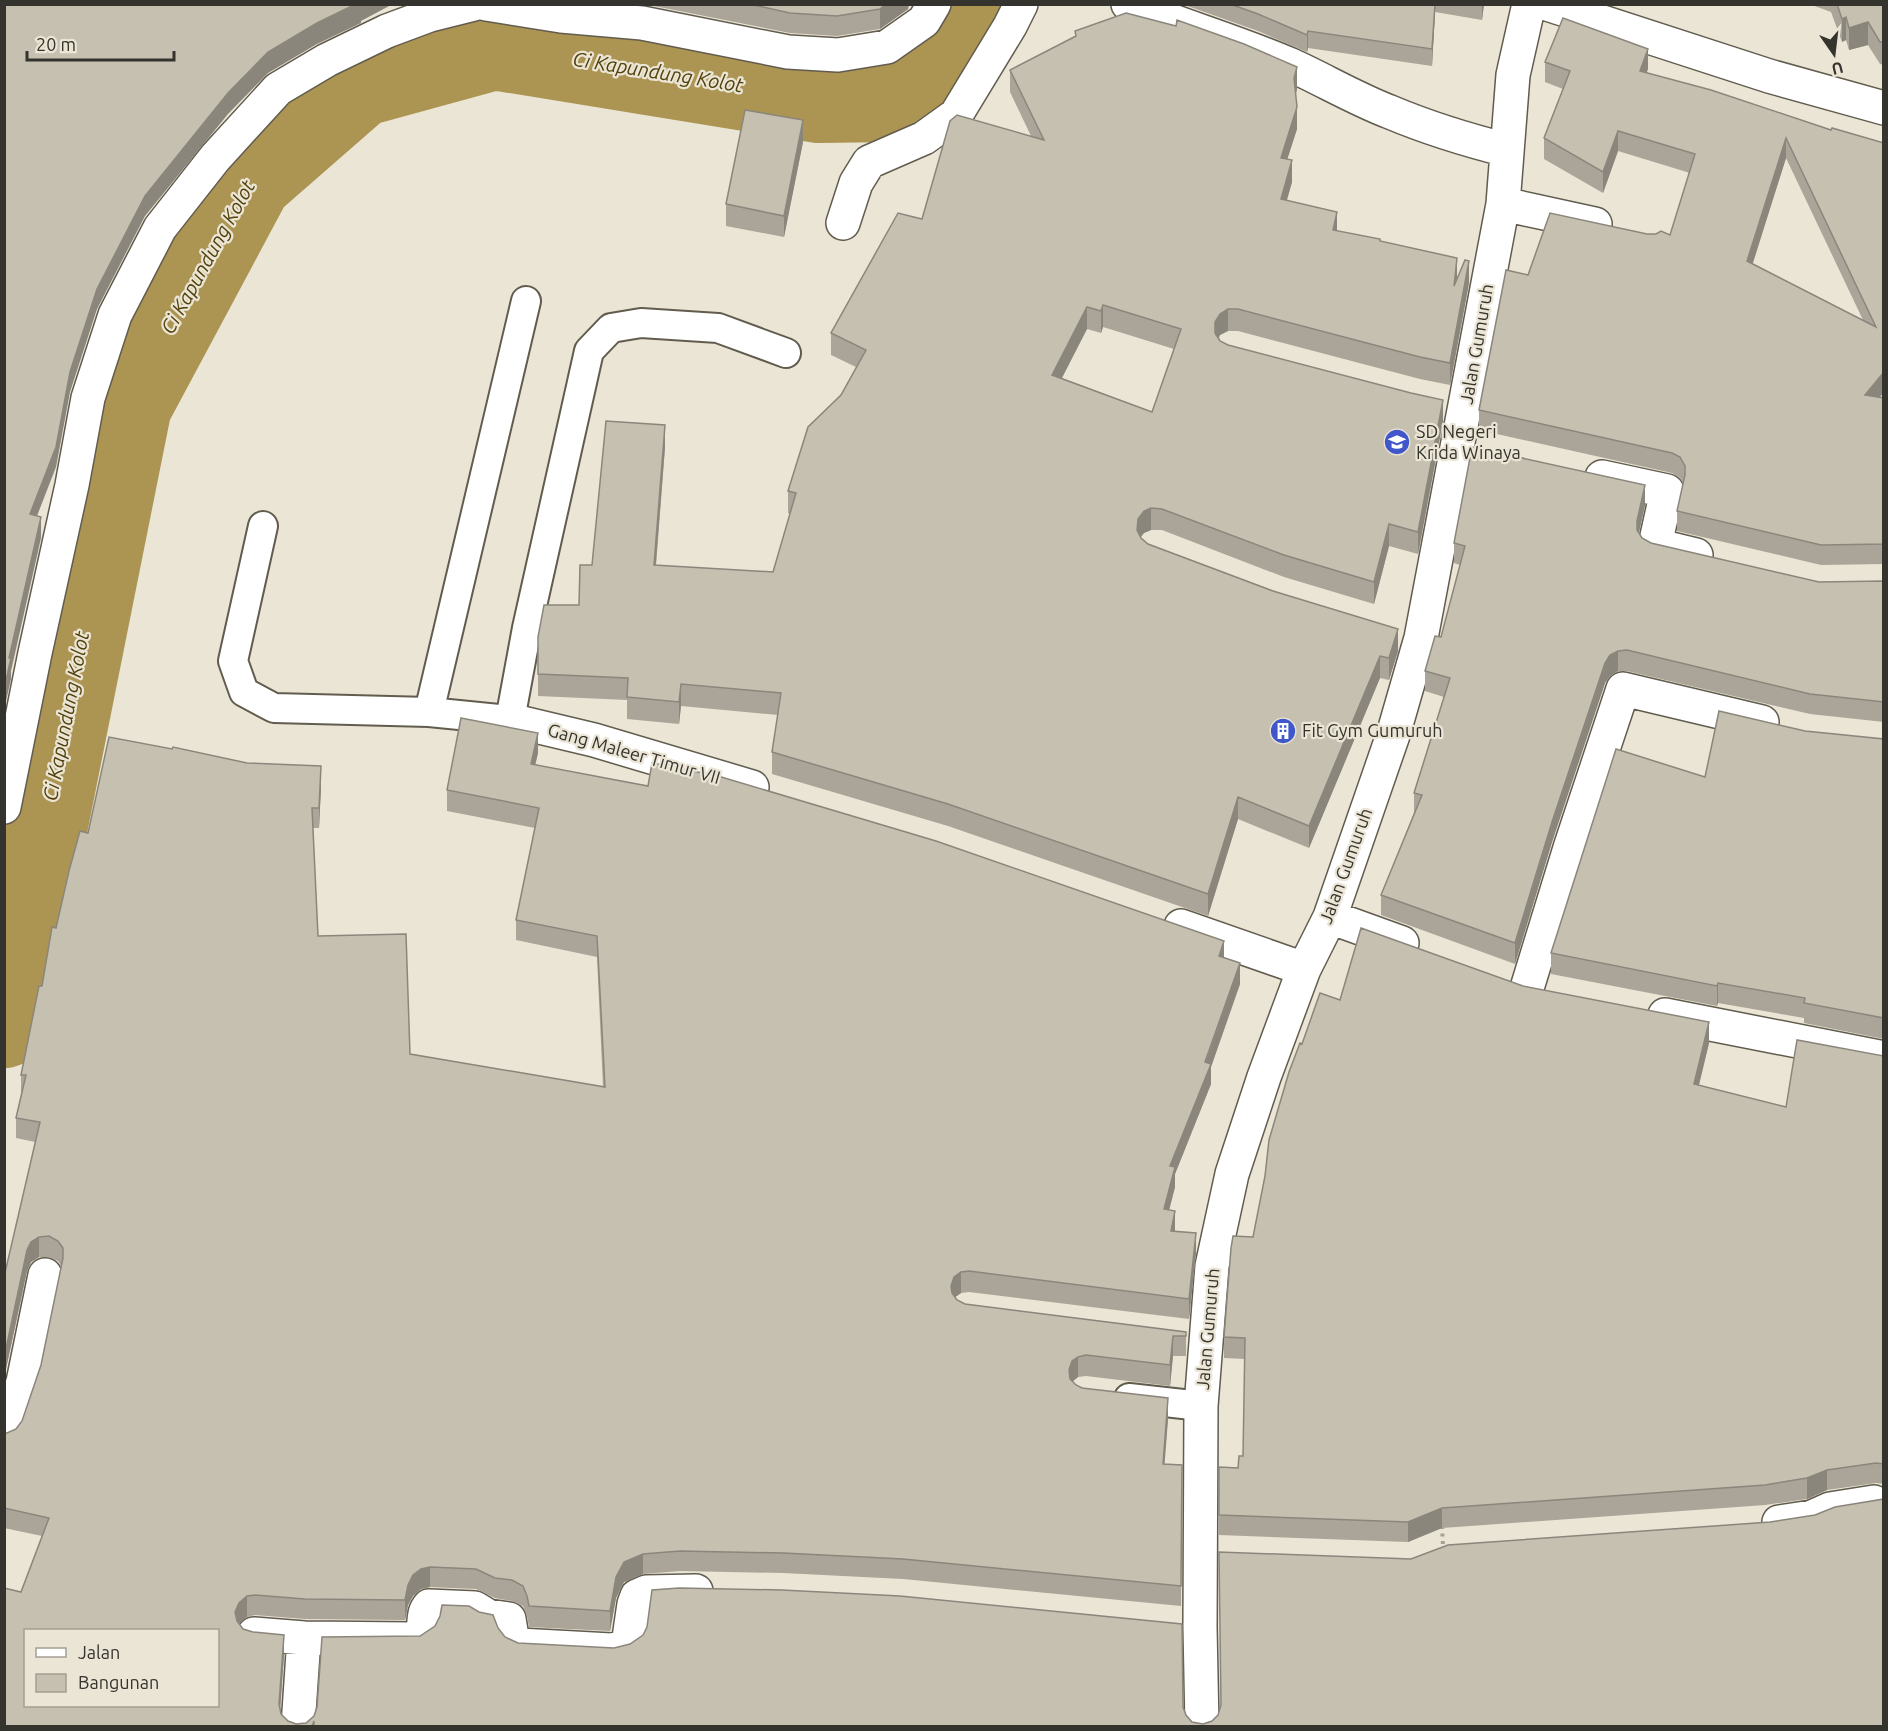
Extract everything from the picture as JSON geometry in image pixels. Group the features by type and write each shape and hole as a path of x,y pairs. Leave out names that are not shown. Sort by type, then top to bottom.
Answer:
{"street":[{"path":"4,807 72,485 88,398 115,315 160,228 215,158 278,89 327,60 387,31 430,15 474,4"},
{"path":"486,4 561,16 642,23 788,52 838,55 887,47 924,21 934,4"},
{"path":"843,223 856,183 869,162 924,138 956,115 1021,4"},
{"path":"1128,4 1167,20 1245,46 1291,65 1389,112 1461,138 1508,136"},
{"name":"Jalan Gumuruh","path":"1202,1726 1200,1628 1217,1554 1194,1337 1232,1174 1264,1077 1304,969 1330,917 1393,735 1406,634 1469,448 1451,404 1503,204 1513,75 1528,4"},
{"path":"1547,4 1619,17 1769,76 1884,108"},
{"path":"1503,204 1628,231"},
{"path":"1575,471 1668,491 1655,546 1721,561"},
{"path":"1494,976 1540,991 1570,848 1623,689 1796,730"},
{"name":"Gang Maleer Timur VII","path":"510,720 594,740 784,797"},
{"path":"1330,917 1429,953"},
{"path":"1157,918 1304,969"},
{"path":"1632,1009 1884,1058"},
{"path":"4,1436 23,1382 45,1275"},
{"path":"1744,1525 1812,1517 1830,1509 1879,1502"},
{"path":"254,1634 304,1638 413,1639 420,1638 423,1634 424,1612 429,1606 475,1608 489,1616 509,1619 512,1637 519,1645 610,1650 622,1648 630,1641 637,1596 646,1592 729,1591"},
{"path":"1166,1624 1200,1628"},
{"path":"298,1726 304,1638"}],"lane":[{"path":"429,712 526,301"},
{"path":"263,526 233,661 244,692 274,708 429,712 510,720 526,628 589,351 610,328 641,323 718,328 786,353"},
{"path":"1108,1395 1201,1406"}],"path":[{"path":"1442,1515 1443,1548"}],"building":[{"path":"4,4 356,4 317,23 268,52 228,93 145,196 97,289 70,372 56,447 30,514 41,517 4,689"},
{"path":"749,4 886,4 880,9 837,16 790,13"},
{"path":"1230,4 1435,4 1432,49 1308,31 1307,35"},
{"path":"1837,4 1884,4 1884,42 1880,42 1868,22 1849,28 1846,17 1842,19"},
{"path":"1126,13 1176,26 1177,20 1244,44 1297,67 1294,78 1297,107 1281,158 1292,160 1281,199 1337,212 1333,230 1457,258 1454,286 1465,260 1469,261 1450,363 1238,309 1228,309 1220,314 1215,322 1215,333 1220,341 1228,345 1443,400 1418,532 1389,524 1374,582 1284,555 1162,509 1151,508 1144,511 1138,519 1137,530 1148,544 1273,591 1398,629 1389,658 1380,656 1309,826 1238,797 1208,894 948,804 772,752 781,693 681,684 679,702 627,697 628,678 538,674 538,637 544,605 579,605 580,565 592,565 606,421 665,425 654,565 773,572 796,493 788,491 808,427 841,395 866,350 831,333 898,213 922,219 950,121 957,115 1044,140 1010,70 1076,36 1075,31","holes":["1103,305 1181,329 1152,412 1052,375 1087,307 1101,311"]},
{"path":"1563,18 1648,49 1640,71 1711,90 1831,130 1832,128 1884,143 1884,372 1865,395 1884,398 1884,544 1821,545 1677,511 1685,475 1685,466 1680,457 1672,453 1479,410 1506,270 1528,275 1550,213 1647,234 1656,234 1661,231 1670,235 1695,154 1618,131 1603,172 1544,138 1570,71 1545,62","holes":["1786,138 1876,327 1747,261"]},
{"path":"745,110 803,120 784,216 726,204"},
{"path":"1472,447 1645,485 1637,530 1642,538 1651,543 1819,582 1884,581 1884,702 1810,694 1627,650 1610,655 1605,663 1552,822 1515,943 1381,895 1422,795 1414,793 1450,678 1425,671 1435,636 1441,637 1465,546 1454,543"},
{"path":"1719,711 1805,731 1884,739 1884,1018 1804,1003 1805,998 1718,983 1717,986 1551,953 1616,749 1705,777"},
{"path":"461,718 538,733 531,764 648,786 652,763 718,776 936,841 1224,941 1219,956 1240,963 1205,1062 1211,1064 1170,1166 1175,1167 1164,1209 1175,1211 1171,1231 1196,1233 1189,1299 969,1271 961,1272 954,1277 951,1286 952,1293 957,1300 965,1304 1186,1332 1186,1336 1173,1336 1170,1365 1086,1355 1072,1361 1069,1370 1070,1379 1082,1388 1168,1398 1163,1464 1182,1465 1181,1586 903,1559 680,1551 643,1554 624,1562 616,1577 610,1611 529,1606 523,1586 512,1580 495,1578 476,1569 430,1567 421,1569 413,1575 405,1600 247,1596 239,1603 235,1612 237,1621 243,1629 284,1635 279,1704 281,1714 288,1721 296,1724 306,1723 314,1716 317,1707 322,1637 420,1636 435,1626 442,1605 469,1606 479,1612 493,1615 498,1628 505,1637 518,1643 614,1648 630,1644 643,1635 647,1627 652,1590 679,1588 900,1596 1182,1624 1183,1707 1192,1722 1203,1724 1212,1721 1218,1715 1221,1705 1219,1552 1411,1559 1448,1545 1770,1522 1815,1515 1835,1507 1884,1499 1884,1726 314,1726 314,1721 312,1726 4,1726 4,1588 21,1592 49,1518 4,1508 4,1433 16,1429 22,1421 41,1365 63,1258 63,1248 58,1241 49,1236 39,1237 31,1242 27,1250 4,1358 4,1277 40,1122 16,1118 26,1075 21,1075 39,986 42,986 52,927 56,928 80,831 88,833 109,737 172,749 173,747 247,763 321,766 319,808 312,808 318,936 406,934 410,1054 605,1087 597,936 516,920 539,808 447,790"},
{"path":"1361,928 1523,986 1709,1022 1694,1084 1786,1107 1797,1040 1884,1056 1884,1464 1876,1463 1827,1470 1807,1478 1765,1485 1442,1508 1408,1522 1219,1515 1219,1467 1238,1468 1239,1456 1243,1456 1245,1338 1224,1337 1233,1236 1253,1237 1265,1176 1269,1140 1289,1072 1300,1043 1302,1044 1320,993 1340,1000"}],"waterway":[{"name":"Ci Kapundung Kolot","path":"4,1024 128,405 249,179 359,83 494,46 819,99 893,98 940,64 981,4"}],"place":[{"name":"SD Negeri Krida Winaya","path":"1397,442"},
{"name":"Fit Gym Gumuruh","path":"1283,731"}]}
